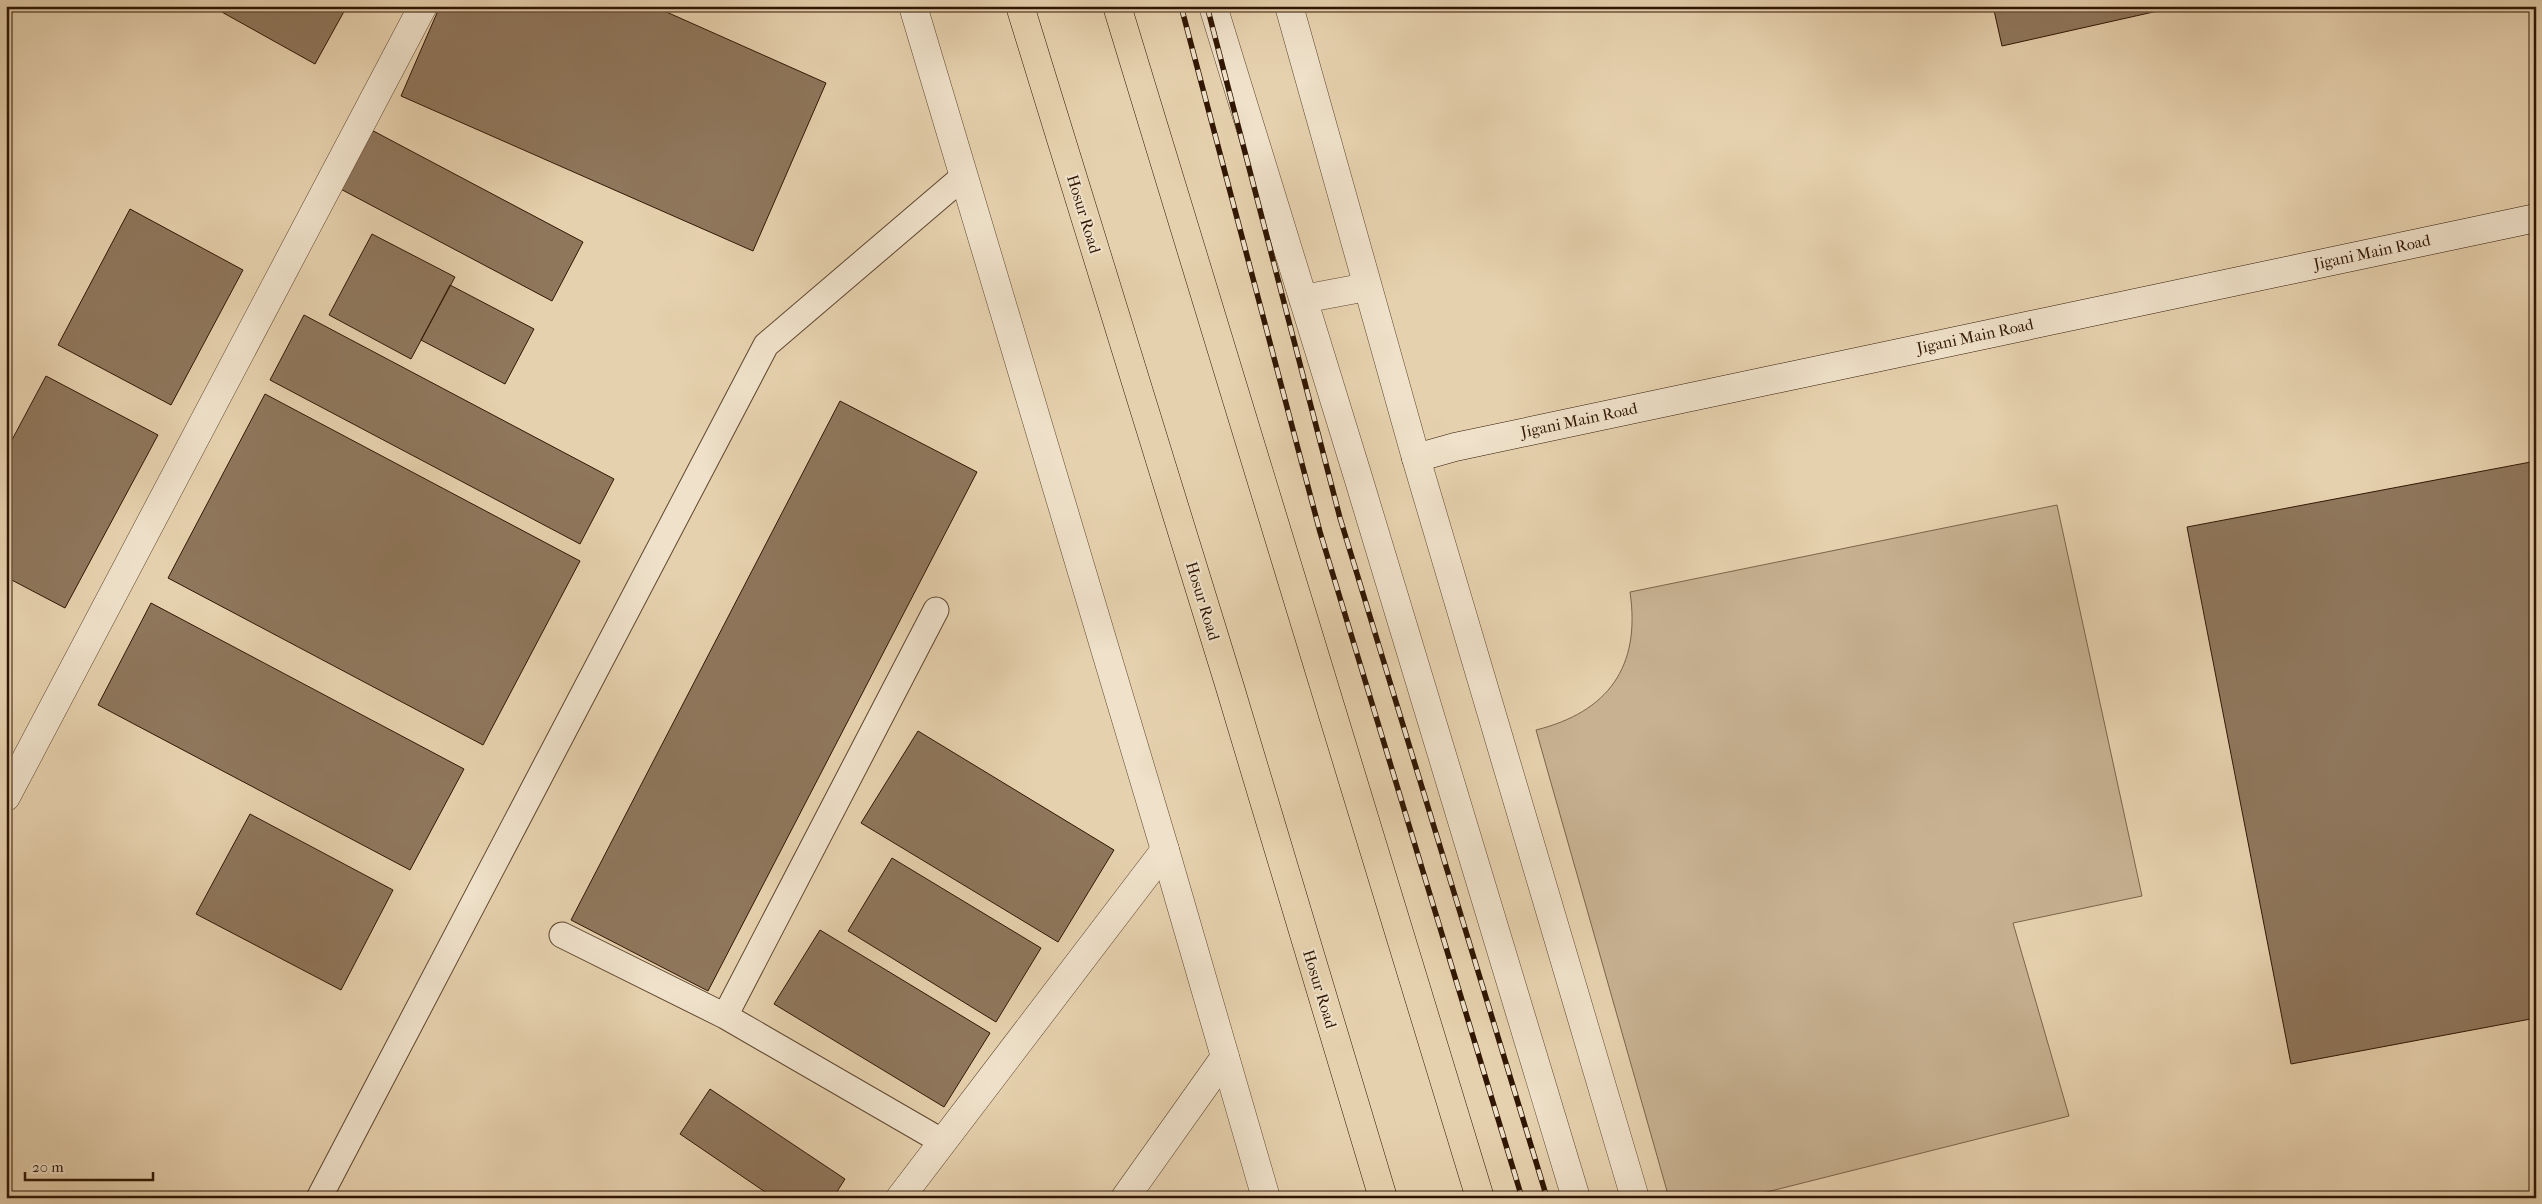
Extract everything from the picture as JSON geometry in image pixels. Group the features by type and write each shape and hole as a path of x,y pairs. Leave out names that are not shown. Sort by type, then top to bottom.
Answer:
{"highway":[{"name":"Hosur Road","path":"1020,6 1226,674 1383,1198"},
{"path":"1117,6 1480,1198"}],"street":[{"path":"6,797 423,6"},
{"path":"913,6 1165,850 1266,1198"},
{"path":"1213,6 1576,1198"},
{"path":"1289,6 1416,458 1635,1198"},
{"name":"Jigani Main Road","path":"1416,458 1455,446 2536,218"},
{"path":"1302,299 1367,287"},
{"path":"900,1198 1165,850"},
{"path":"1125,1198 1225,1057"}],"lane":[{"path":"319,1198 766,345 964,176"},
{"path":"725,1016 936,610"},
{"path":"562,935 725,1016 943,1142"}],"shaded area":[{"path":"2057,505 2142,896 2013,923 2069,1116 1743,1198 1669,1198 1536,730 1561,722 1583,711 1600,698 1614,682 1624,664 1630,643 1632,619 1630,592"}],"building":[{"path":"211,6 347,6 315,64"},
{"path":"440,6 653,6 826,83 753,251 401,96"},
{"path":"1993,6 2180,6 2002,46"},
{"path":"364,126 583,242 552,301 333,185"},
{"path":"130,209 243,270 171,405 58,345"},
{"path":"372,234 455,277 411,359 329,315"},
{"path":"450,285 534,329 505,384 421,340"},
{"path":"304,315 614,479 580,544 270,380"},
{"path":"46,376 158,435 65,608 6,577 6,451"},
{"path":"265,394 580,561 483,745 168,578"},
{"path":"840,401 977,472 708,991 571,920"},
{"path":"2536,461 2536,1018 2291,1064 2187,527"},
{"path":"151,603 464,769 410,870 98,705"},
{"path":"918,731 1114,850 1058,942 861,823"},
{"path":"250,814 393,890 341,990 196,914"},
{"path":"892,858 1041,948 996,1022 848,931"},
{"path":"820,930 990,1033 944,1107 774,1004"},
{"path":"710,1089 845,1179 833,1198 774,1198 680,1134"}],"railway":[{"path":"1181,6 1320,532 1522,1198"},
{"path":"1207,6 1340,518 1547,1198"}]}
